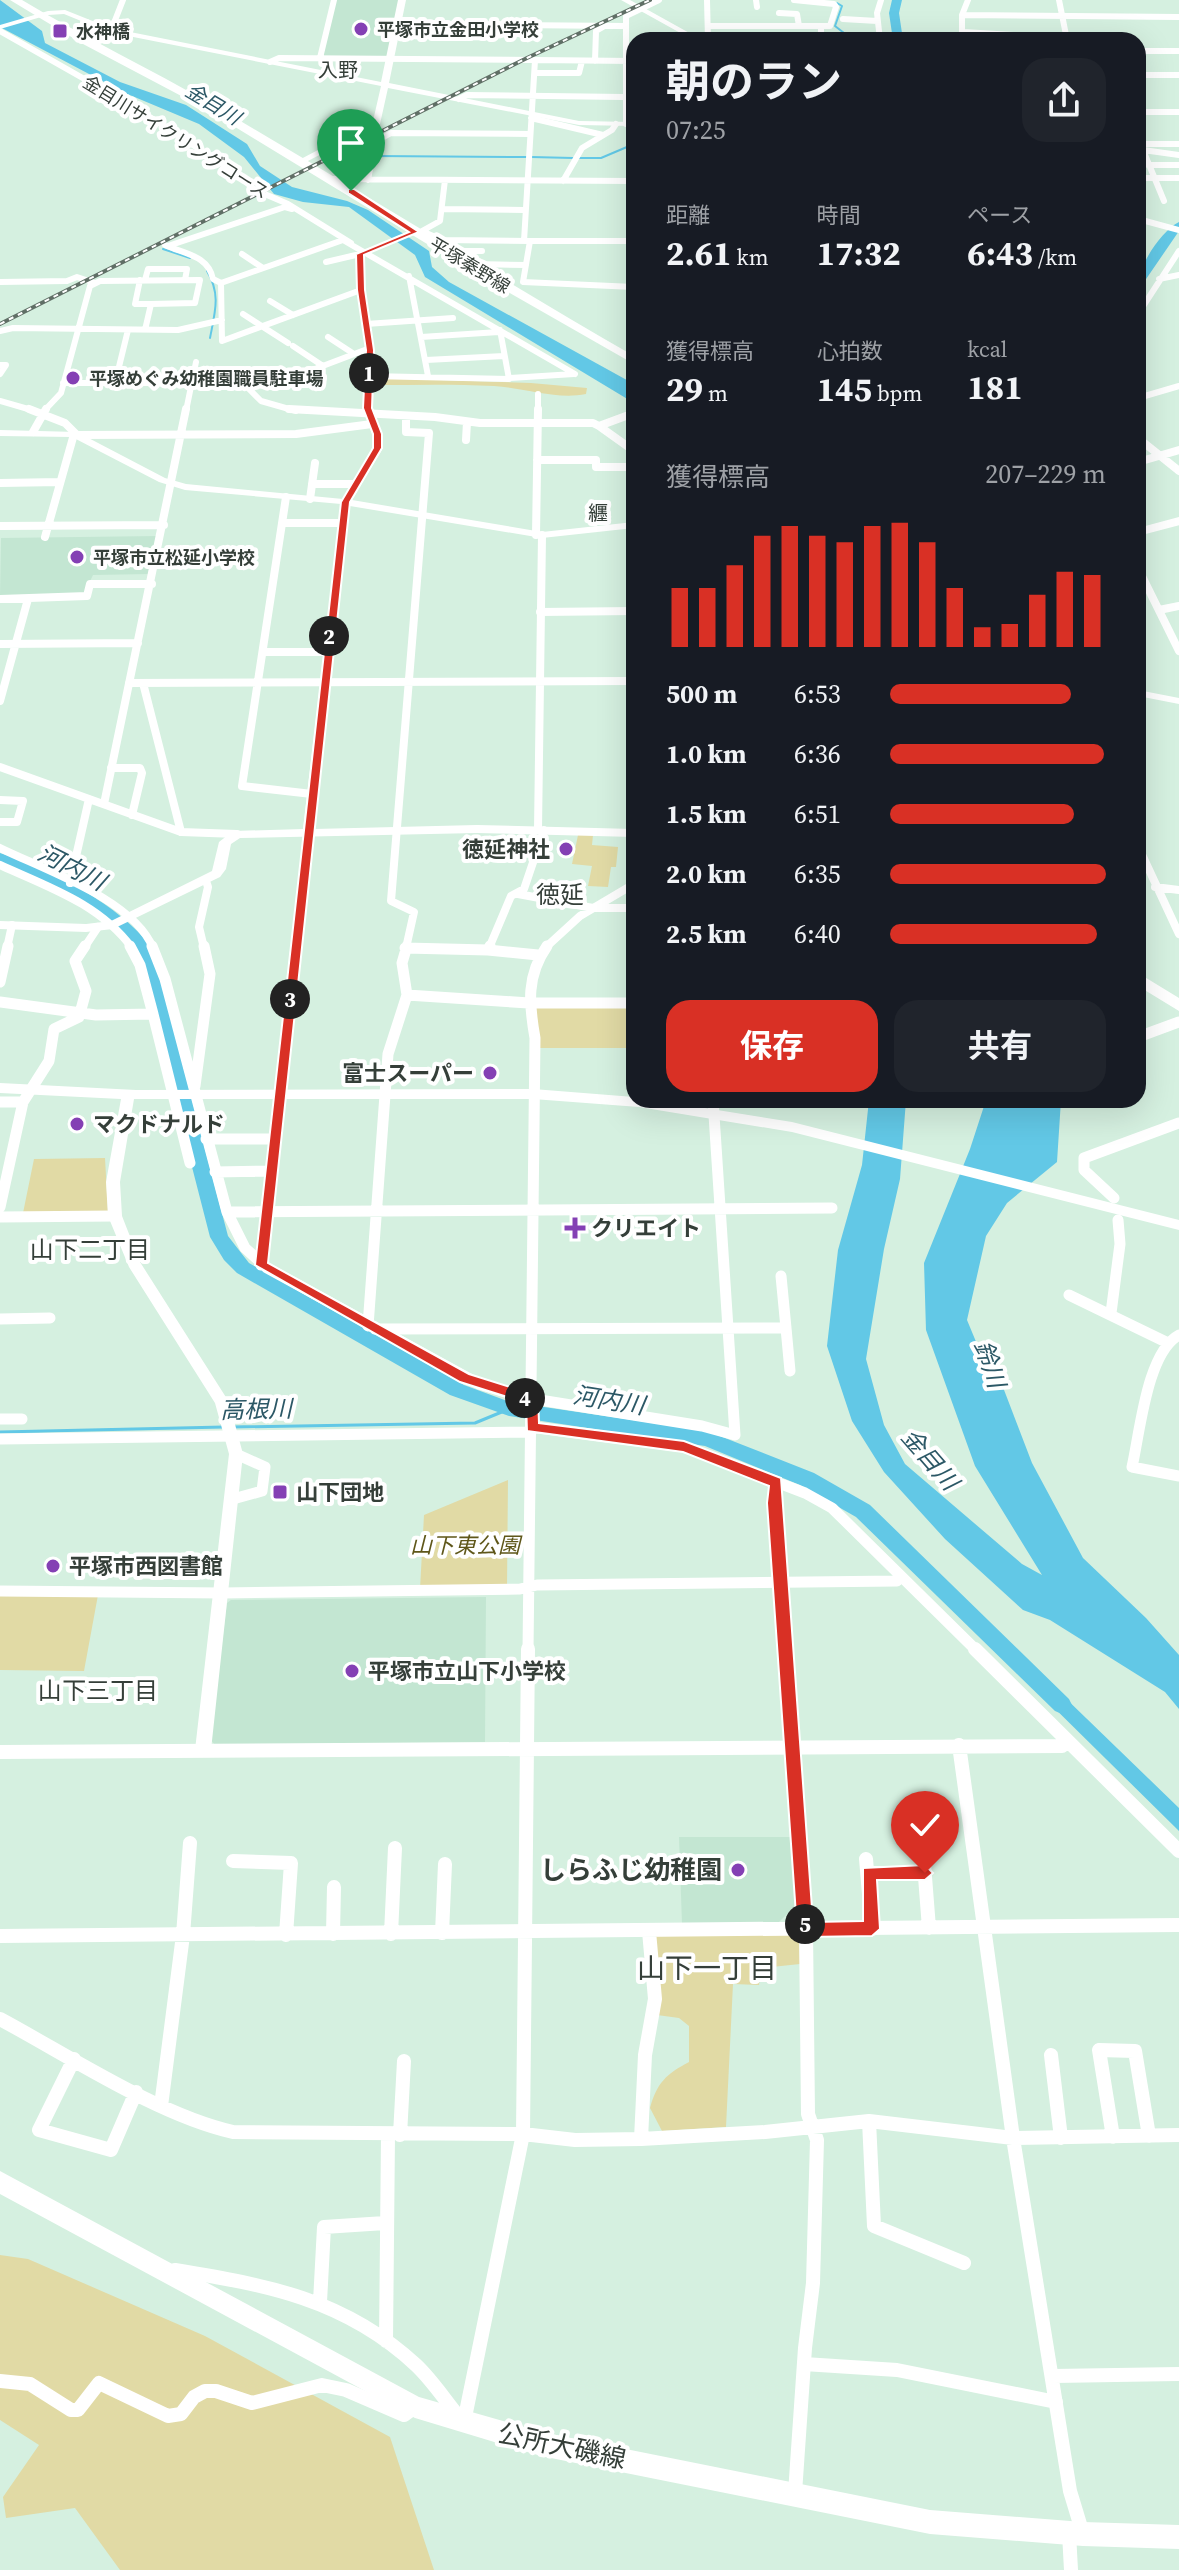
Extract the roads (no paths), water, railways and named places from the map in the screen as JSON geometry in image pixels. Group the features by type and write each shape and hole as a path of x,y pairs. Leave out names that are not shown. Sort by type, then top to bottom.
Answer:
{"main road":[{"name":"平塚秦野線","path":"15,0 332,179 626,356"},
{"path":"1146,983 1179,1006"},
{"name":"公所大磯線","path":"0,2182 415,2407 464,2424 541,2444 930,2522 1076,2534 1179,2537"}],"street":[{"path":"108,30 123,0"},
{"path":"320,58 334,0"},
{"path":"302,162 377,122 402,0"},
{"path":"625,0 683,32"},
{"path":"595,61 596,31 659,0"},
{"path":"707,0 708,32"},
{"path":"777,0 780,26"},
{"path":"708,26 830,26 837,6 822,1 794,0"},
{"path":"879,32 877,21 881,0"},
{"path":"962,32 962,15 968,0"},
{"path":"1059,0 1065,32"},
{"path":"857,20 859,11"},
{"path":"0,29 56,12 71,13 108,30 459,99 603,135"},
{"path":"779,13 797,14 799,26"},
{"path":"962,15 1179,17"},
{"path":"625,124 626,16"},
{"path":"843,19 877,21"},
{"path":"398,24 626,26"},
{"path":"821,27 821,32"},
{"name":"金目川サイクリングコース","path":"0,29 148,116 178,136 175,139 225,167 253,189 299,211 365,251"},
{"path":"1146,51 1179,51"},
{"path":"270,62 279,58 625,61"},
{"path":"535,60 524,210 527,241 523,282 626,287"},
{"path":"535,73 579,73 582,61"},
{"path":"1146,75 1179,75"},
{"path":"459,99 467,95 624,97"},
{"path":"1146,112 1179,112"},
{"path":"532,116 579,123 625,124"},
{"path":"563,181 582,148 625,124"},
{"path":"367,130 385,136"},
{"path":"368,180 375,142 391,133 530,134"},
{"path":"1146,144 1179,144"},
{"path":"1146,146 1179,155"},
{"path":"1146,160 1164,201"},
{"path":"1148,165 1179,165"},
{"path":"1146,178 1179,178"},
{"path":"332,179 626,181"},
{"path":"326,262 365,251 439,222 445,180"},
{"path":"299,211 285,207 167,245 205,260 213,270 213,279 221,283 343,240 351,243"},
{"path":"442,209 524,210"},
{"path":"1150,224 1161,214"},
{"path":"1146,222 1179,230"},
{"path":"418,231 437,239 475,264 526,265"},
{"path":"437,239 626,241"},
{"path":"365,251 575,374 510,378 369,376"},
{"path":"261,1265 346,502 378,448 377,434 370,420 370,348 361,290 365,251"},
{"path":"453,251 482,251"},
{"path":"1146,301 1179,251"},
{"path":"242,254 263,268"},
{"path":"0,282 67,281 77,277 95,283 142,280 185,280 200,280 195,303 135,304 142,280 148,269 187,269 185,280"},
{"path":"409,275 428,376"},
{"path":"1159,279 1179,275"},
{"path":"165,303 170,280"},
{"path":"33,432 42,414 61,393 89,287 95,283"},
{"path":"221,283 222,341 361,290"},
{"path":"270,301 293,315"},
{"path":"145,330 151,304"},
{"path":"243,314 323,366"},
{"path":"366,324 453,318"},
{"path":"0,331 13,328 178,330 222,320"},
{"path":"115,383 128,330"},
{"path":"421,337 500,331"},
{"path":"500,331 510,378"},
{"path":"328,337 354,354"},
{"path":"299,375 370,348"},
{"path":"426,360 504,356"},
{"path":"104,804 196,362"},
{"path":"0,365 6,365 0,374"},
{"path":"63,383 243,383 261,401 287,410 370,420"},
{"path":"1146,396 1179,386"},
{"path":"488,950 511,896 524,889 541,830 538,394"},
{"path":"0,401 74,428 75,434 45,537"},
{"path":"371,1328 388,1054 407,995 402,963 415,916 414,912 391,901 429,433 406,432 406,416"},
{"path":"0,433 296,434 406,416 467,422 593,423 626,445"},
{"path":"599,426 626,416"},
{"path":"466,440 467,422"},
{"path":"75,434 173,483 346,502 539,535 626,526"},
{"path":"1146,445 1179,471"},
{"path":"1146,460 1179,450"},
{"path":"537,460 596,460 596,467 626,467"},
{"path":"310,499 315,463"},
{"path":"0,483 60,482"},
{"path":"312,484 356,484"},
{"path":"286,497 242,786 312,794"},
{"path":"1146,530 1179,521"},
{"path":"282,523 343,523"},
{"path":"0,526 164,525"},
{"path":"1146,583 1179,651"},
{"path":"0,599 87,596 90,584 152,584"},
{"path":"1146,591 1150,591"},
{"path":"0,701 28,599"},
{"path":"1159,610 1179,606"},
{"path":"540,612 626,611"},
{"path":"1168,630 1179,630"},
{"path":"0,644 138,643"},
{"path":"263,652 328,652"},
{"path":"129,683 626,681"},
{"path":"143,683 181,832"},
{"path":"1146,695 1179,701"},
{"path":"0,767 181,832 541,830 626,833"},
{"path":"111,768 140,768 142,773 132,815"},
{"path":"70,883 89,799"},
{"path":"0,800 23,801 17,822 0,822"},
{"path":"0,982 6,925 98,927 122,921 206,881 220,869 225,842 237,834"},
{"path":"0,848 70,883 149,938 160,960 192,1095 237,1240 261,1265 464,1378 533,1399 702,1426 735,1435 713,1108"},
{"path":"0,865 122,921 135,952 153,1014 190,1163"},
{"path":"1146,865 1179,934"},
{"path":"192,1095 210,974 199,927 208,887 206,881"},
{"path":"1155,887 1179,890"},
{"path":"464,2424 523,2134 535,1038 529,1003 538,955 564,926 626,889"},
{"path":"518,894 593,908 626,908"},
{"path":"0,1207 28,1096 49,1061 54,1029 75,1021 80,1014 86,991 75,961 98,927"},
{"path":"405,948 538,955"},
{"path":"407,995 529,1003 626,1003"},
{"path":"0,1002 80,1014 153,1014"},
{"path":"1146,1034 1179,1022"},
{"path":"0,1088 28,1096"},
{"path":"0,1102 28,1096 280,1094 533,1094 626,1101"},
{"path":"128,1095 114,1172 115,1216 134,1263 210,1382 231,1429 236,1454 223,1593 203,1750"},
{"path":"721,1108 1179,1225"},
{"path":"1114,1198 1084,1170 1084,1158 1179,1123"},
{"path":"206,1139 275,1139"},
{"path":"215,1172 271,1171"},
{"path":"227,1212 832,1208"},
{"path":"0,1217 115,1216"},
{"path":"1111,1313 1120,1244 1118,1220"},
{"path":"781,1276 790,1371"},
{"path":"1069,1295 1166,1342"},
{"path":"0,1319 50,1318"},
{"path":"371,1328 786,1328"},
{"path":"1179,1335 1166,1342 1154,1368 1132,1467 1179,1476"},
{"path":"0,1419 22,1419"},
{"path":"0,1439 231,1429 531,1430 684,1447 776,1482 832,1508 1179,1851"},
{"path":"233,1499 262,1491 266,1474 265,1467 236,1454"},
{"path":"776,1482 774,1503 806,1929 808,2114 817,2140 813,2283 795,2493"},
{"path":"865,1540 867,1549 897,1581 927,1609 937,1611"},
{"path":"0,1591 223,1593 897,1581"},
{"path":"1036,1709 1036,1718 1062,1746 1081,1763 1091,1764"},
{"path":"959,1745 1013,2138 1076,2534 1071,2570"},
{"path":"0,1752 1062,1746"},
{"path":"161,2106 183,1935 190,1843"},
{"path":"391,1934 395,1848"},
{"path":"233,1861 291,1863 286,1935"},
{"path":"442,1933 445,1864"},
{"path":"872,1929 867,1866 925,1868 929,1928"},
{"path":"333,1934 334,1887"},
{"path":"0,1936 1179,1925"},
{"path":"641,2139 645,2055 655,1999 649,1931"},
{"path":"0,2020 161,2106 206,2126 233,2132 523,2134 575,2140 641,2139 765,2132 869,2121 1013,2138 1179,2135"},
{"path":"1113,2137 1099,2050 1135,2051 1149,2136"},
{"path":"1051,2055 1061,2138"},
{"path":"74,2059 39,2130 111,2150 136,2092"},
{"path":"386,2341 385,2223 404,2061"},
{"path":"869,2121 874,2226 964,2263"},
{"path":"320,2302 324,2227 385,2223"},
{"path":"154,2267 253,2283 320,2302 386,2341 418,2367 464,2424"},
{"path":"804,2364 897,2370 1056,2402"},
{"path":"1053,2376 1179,2374"},
{"path":"0,2381 30,2384 71,2410 85,2405 99,2383 168,2416 178,2417 186,2411 193,2396 201,2391 211,2390 251,2403 273,2400 308,2386 323,2384 404,2415 415,2407"}],"water":[{"path":"0,0 42,31 45,43 120,82 186,105 247,144 260,166 292,187 347,201 368,210 429,251 432,267 449,282 626,380 626,398 425,277 415,255 349,207 303,202 274,194 244,157 199,124 125,93 0,27"},
{"path":"868,1108 905,1108 900,1179 884,1249 866,1359 884,1425 905,1464 1022,1564 1042,1575 975,1466 926,1330 924,1263 983,1108 1060,1108 1057,1162 1007,1203 986,1236 967,1320 984,1361 1001,1382 1032,1463 1083,1558 1146,1618 1179,1655 1179,1709 1165,1692 1050,1620 1023,1610 945,1539 884,1472 852,1421 827,1346 838,1250 862,1165"},
{"path":"1033,1687 1055,1688 1179,1808 1179,1831"}],"waterway":[{"name":"鈴川","path":"897,0 894,13 897,32"},
{"path":"837,3 842,6 835,26 843,32"},
{"path":"578,158 601,158 626,147"},
{"path":"375,156 526,157"},
{"path":"531,157 573,158"},
{"path":"1146,271 1179,225"},
{"path":"163,249 190,258"},
{"path":"207,271 215,295 210,338"},
{"name":"河内川","path":"0,858 97,906 115,918 144,948 219,1237 243,1268 457,1390 509,1409 707,1439 807,1479 863,1511 1062,1705"},
{"name":"高根川","path":"232,1427 475,1423 509,1409"},
{"name":"高根川","path":"0,1432 224,1427"}],"railway":[{"path":"0,324 527,58 650,0"}],"place":[{"name":"平塚市立金田小学校","path":"361,29"},
{"name":"水神橋","path":"60,31"},
{"name":"平塚めぐみ幼稚園職員駐車場","path":"73,378"},
{"name":"平塚市立松延小学校","path":"77,557"},
{"name":"徳延神社","path":"566,849"},
{"name":"富士スーパー","path":"490,1073"},
{"name":"マクドナルド","path":"77,1124"},
{"name":"クリエイト","path":"575,1228"},
{"name":"山下団地","path":"280,1492"},
{"name":"平塚市西図書館","path":"53,1566"},
{"name":"平塚市立山下小学校","path":"352,1671"},
{"name":"しらふじ幼稚園","path":"738,1870"}],"district":[{"name":"入野","path":"338,70"},
{"name":"纒","path":"598,513"},
{"name":"徳延","path":"560,894"},
{"name":"山下二丁目","path":"90,1249"},
{"name":"山下三丁目","path":"98,1690"},
{"name":"山下一丁目","path":"707,1968"}],"water label":[{"name":"金目川","path":"213,104"},
{"name":"金目川","path":"930,1459"}],"park label":[{"name":"山下東公園","path":"465,1545"}]}
